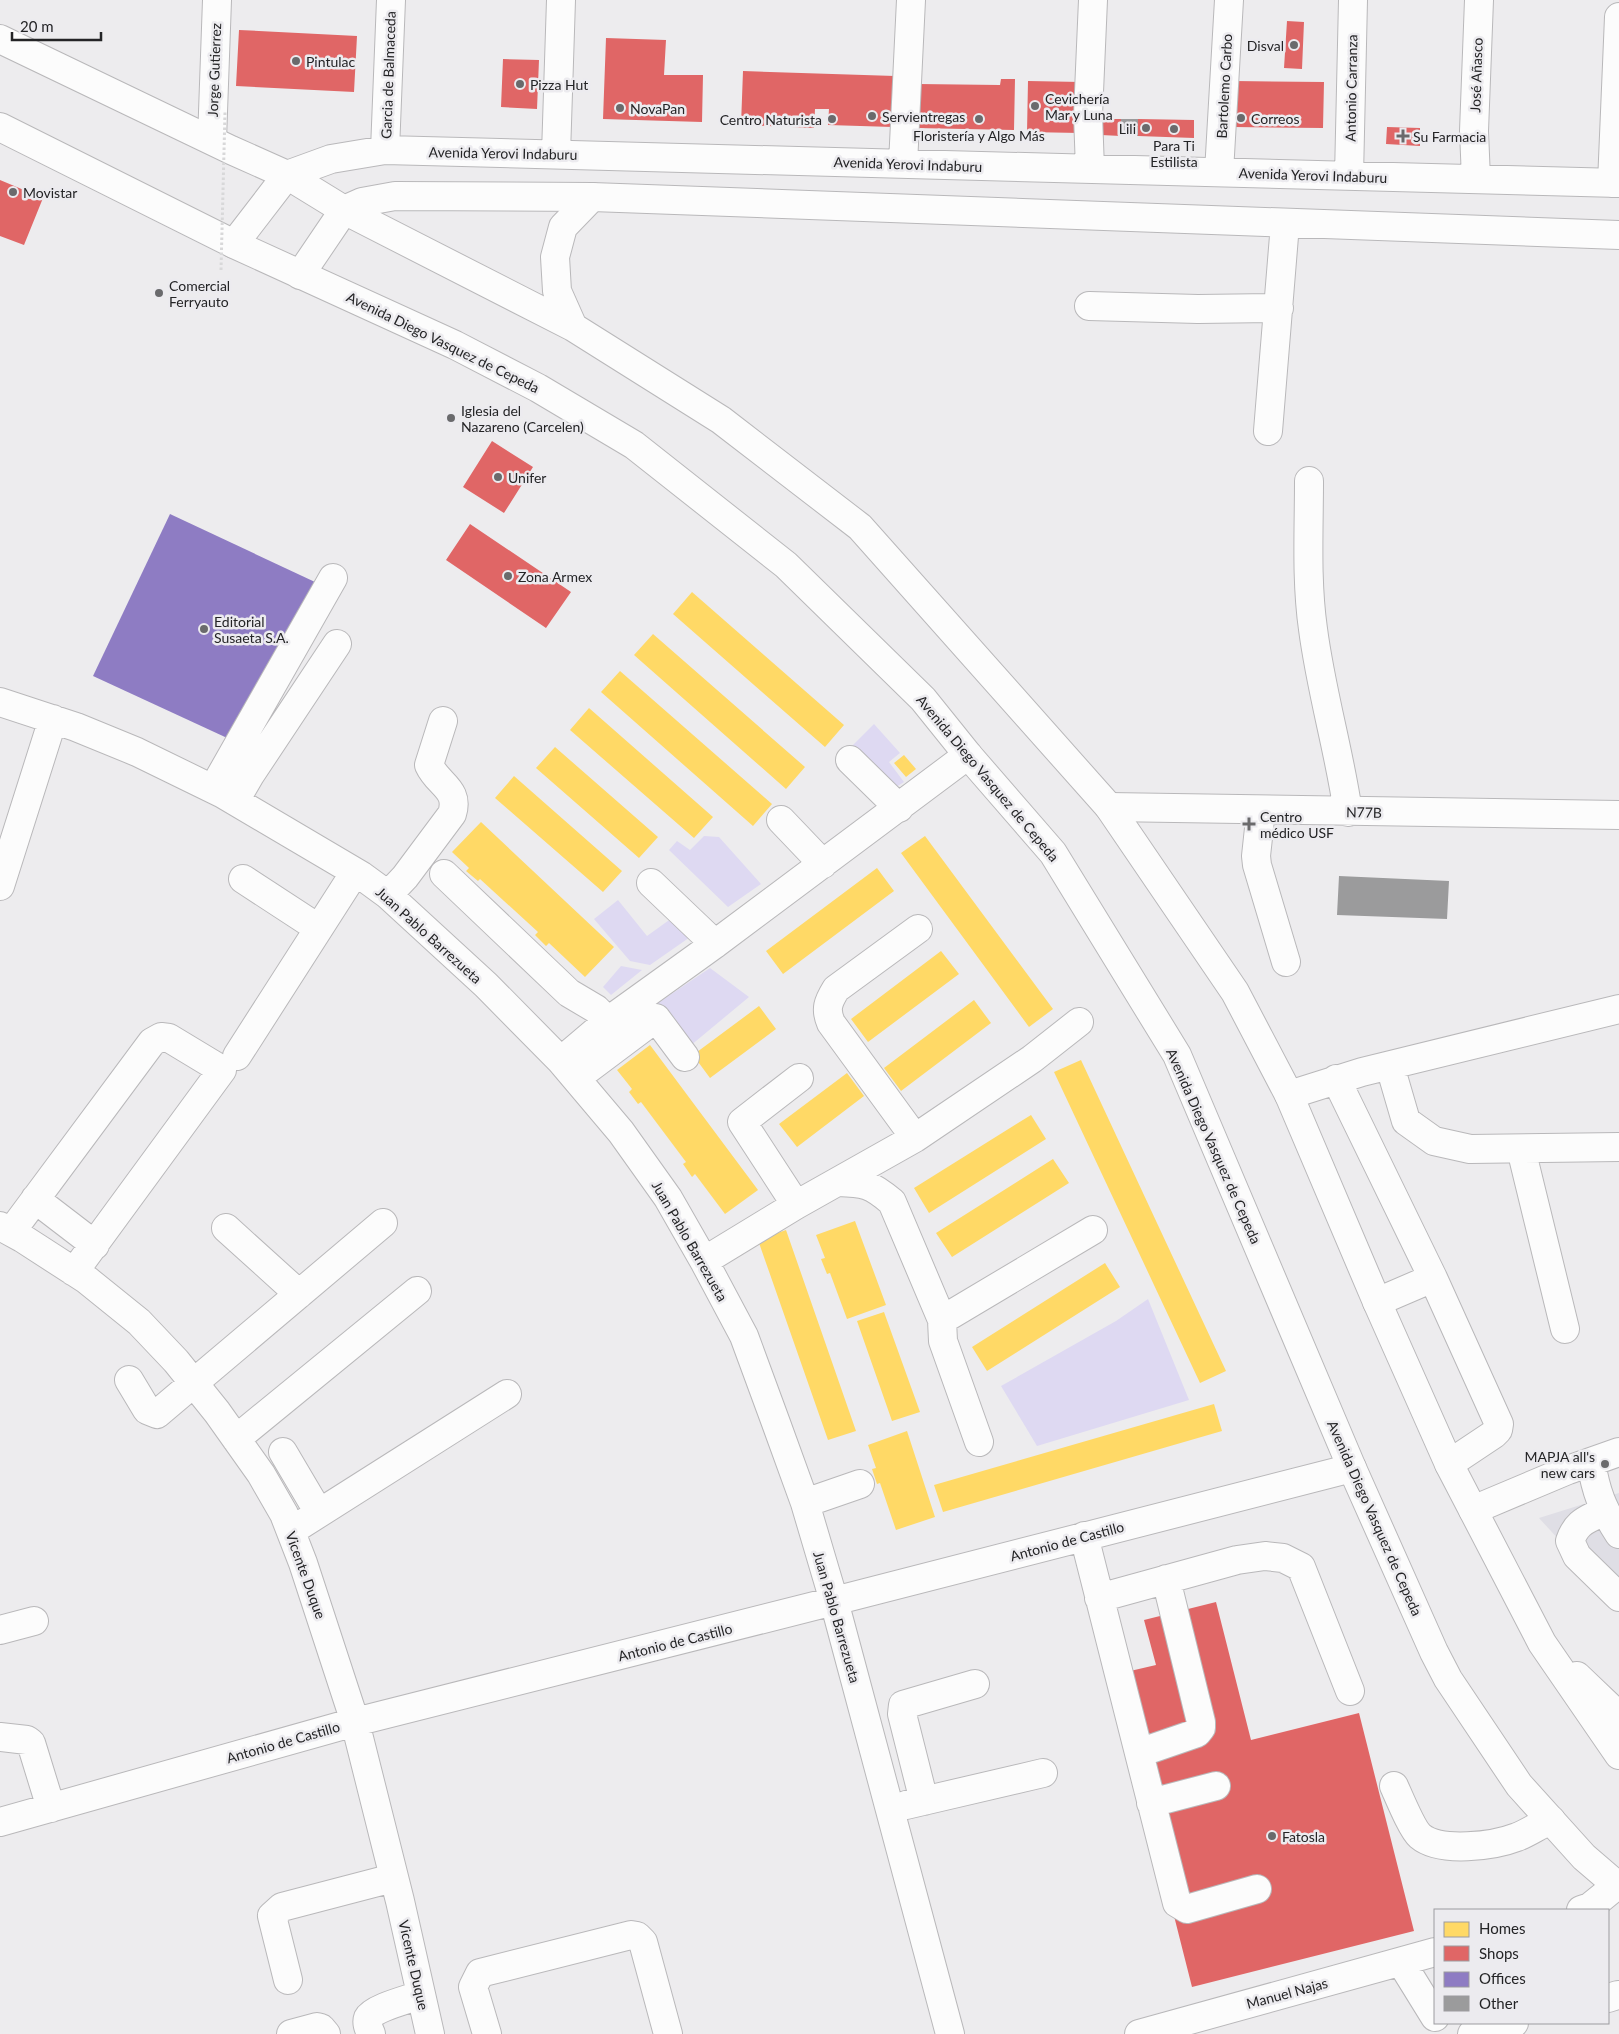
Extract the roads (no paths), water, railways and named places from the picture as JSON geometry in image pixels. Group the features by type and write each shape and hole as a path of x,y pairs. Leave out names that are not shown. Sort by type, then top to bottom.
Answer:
{"street":[{"name":"Jorge Gutierrez","path":"212,140 217,0"},
{"name":"Garcia de Balmaceda","path":"385,150 391,0"},
{"path":"556,154 562,0"},
{"path":"903,164 911,0"},
{"path":"1090,169 1088,115 1093,0"},
{"name":"Bartolemo Carbo","path":"1219,172 1229,0"},
{"name":"Antonio Carranza","path":"1349,176 1353,0"},
{"name":"José Añasco","path":"1476,179 1474,131 1479,0"},
{"path":"1616,183 1619,17"},
{"path":"0,39 287,175 344,210 573,327 721,420 860,527 1108,806 1235,992 1289,1095 1377,1302 1449,1464 1542,1643 1619,1755"},
{"name":"Avenida Diego Vasquez de Cepeda","path":"0,126 234,244 464,349 538,388 634,445 786,565 923,700 1053,854 1177,1055 1352,1468 1426,1635 1448,1679 1518,1785 1584,1857 1618,1886"},
{"name":"Avenida Yerovi Indaburu","path":"287,175 331,159 385,150 1616,183"},
{"path":"234,244 287,175"},
{"path":"300,275 344,210 362,202 395,196 592,197 1619,235"},
{"path":"573,327 557,291 555,257 563,227 592,197"},
{"path":"1268,431 1285,224"},
{"path":"1089,306 1198,309 1279,308"},
{"path":"1309,481 1310,592 1313,628 1341,765 1348,812"},
{"path":"224,795 333,578"},
{"path":"224,795 250,775 337,644"},
{"name":"Juan Pablo Barrezueta","path":"0,702 53,719 138,752 224,795 388,894 486,986 568,1070 621,1132 668,1198 744,1336 805,1503 834,1602 950,2034"},
{"path":"0,886 53,719"},
{"path":"388,894 405,878 452,814 455,806 454,796 429,765 443,721"},
{"path":"568,1070 608,1021 715,944 968,755"},
{"path":"850,760 899,808"},
{"name":"N77B","path":"1108,806 1348,812 1619,815"},
{"path":"1261,810 1256,856 1257,865 1286,962"},
{"path":"781,820 823,864"},
{"path":"237,1056 354,872"},
{"path":"444,874 569,993 596,1010 608,1021"},
{"path":"243,879 318,928"},
{"path":"651,883 715,944"},
{"path":"915,1138 832,1023 826,1011 828,1001 836,989 918,929"},
{"path":"1289,1095 1336,1079 1619,1009"},
{"path":"568,1070 656,1018 685,1057"},
{"path":"704,1261 796,1205 915,1138 1032,1059 1078,1022"},
{"path":"5,1229 35,1199 152,1042 161,1037 168,1038 222,1070 74,1272"},
{"path":"1390,1066 1406,1121 1434,1141 1470,1149 1619,1146"},
{"path":"796,1205 742,1122 800,1078"},
{"path":"1336,1079 1433,1278 1499,1424 1498,1430 1494,1434 1449,1464"},
{"path":"1522,1149 1565,1329"},
{"path":"838,1182 863,1182 882,1193 892,1202 942,1320 943,1341 979,1442"},
{"path":"35,1199 95,1245"},
{"path":"129,1380 147,1410 157,1414 383,1223"},
{"path":"226,1228 299,1294"},
{"name":"Vicente Duque","path":"5,1229 74,1272 140,1322 194,1384 236,1439 284,1514 306,1571 354,1722 430,2034"},
{"path":"942,1320 1093,1230"},
{"path":"1377,1302 1433,1278"},
{"path":"236,1439 417,1291"},
{"path":"290,1531 507,1394"},
{"path":"283,1452 319,1514"},
{"path":"1473,1510 1619,1452"},
{"path":"1591,1462 1595,1483 1604,1511 1619,1534"},
{"name":"Antonio de Castillo","path":"0,1822 354,1722 834,1602 1352,1468"},
{"path":"805,1503 860,1484"},
{"path":"1604,1511 1584,1521 1574,1529 1570,1541 1577,1556 1619,1597"},
{"path":"1084,1536 1177,1903 1187,1909 1257,1889"},
{"path":"1099,1598 1236,1560 1265,1556 1283,1558 1302,1567 1350,1691"},
{"path":"1139,1753 1197,1734 1201,1728 1166,1580"},
{"path":"0,1630 34,1620"},
{"path":"1542,1643 1619,1716"},
{"path":"924,1801 902,1714 903,1705 975,1684"},
{"path":"0,1737 27,1740 31,1743 51,1808"},
{"path":"890,1809 1043,1773"},
{"path":"1151,1803 1216,1786"},
{"path":"1394,1786 1419,1835 1430,1843 1453,1846 1484,1845 1516,1838 1550,1820"},
{"path":"288,1980 272,1916 276,1911 282,1906 393,1878"},
{"path":"1584,1909 1590,1907 1618,1886"},
{"path":"488,2034 473,1987 480,1973 631,1935 644,1942 668,2034"},
{"name":"Manuel Najas","path":"1139,2034 1434,1952"},
{"path":"1401,1962 1434,2015"},
{"path":"371,2034 367,2024 368,2018 374,2012 420,1994"},
{"path":"1472,2034 1510,2024"},
{"path":"291,2034 317,2027 321,2028 326,2034"}],"place":[{"name":"Disval","path":"1294,45"},
{"name":"Pintulac","path":"296,61"},
{"name":"Pizza Hut","path":"520,84"},
{"name":"Cevichería Mar y Luna","path":"1035,106"},
{"name":"NovaPan","path":"620,108"},
{"name":"Servientregas","path":"872,116"},
{"name":"Correos","path":"1241,118"},
{"name":"Centro Naturista","path":"832,119"},
{"name":"Floristería y Algo Más","path":"979,119"},
{"name":"Lili","path":"1146,128"},
{"name":"Para Ti Estilista","path":"1174,129"},
{"name":"Su Farmacia","path":"1403,136"},
{"name":"Movistar","path":"13,192"},
{"name":"Comercial Ferryauto","path":"159,293"},
{"name":"Iglesia del Nazareno (Carcelen)","path":"451,418"},
{"name":"Unifer","path":"498,477"},
{"name":"Zona Armex","path":"508,576"},
{"name":"Editorial Susaeta S.A.","path":"204,629"},
{"name":"Centro médico USF","path":"1249,824"},
{"name":"MAPJA all's new cars","path":"1605,1464"},
{"name":"Fatosla","path":"1272,1836"}]}
